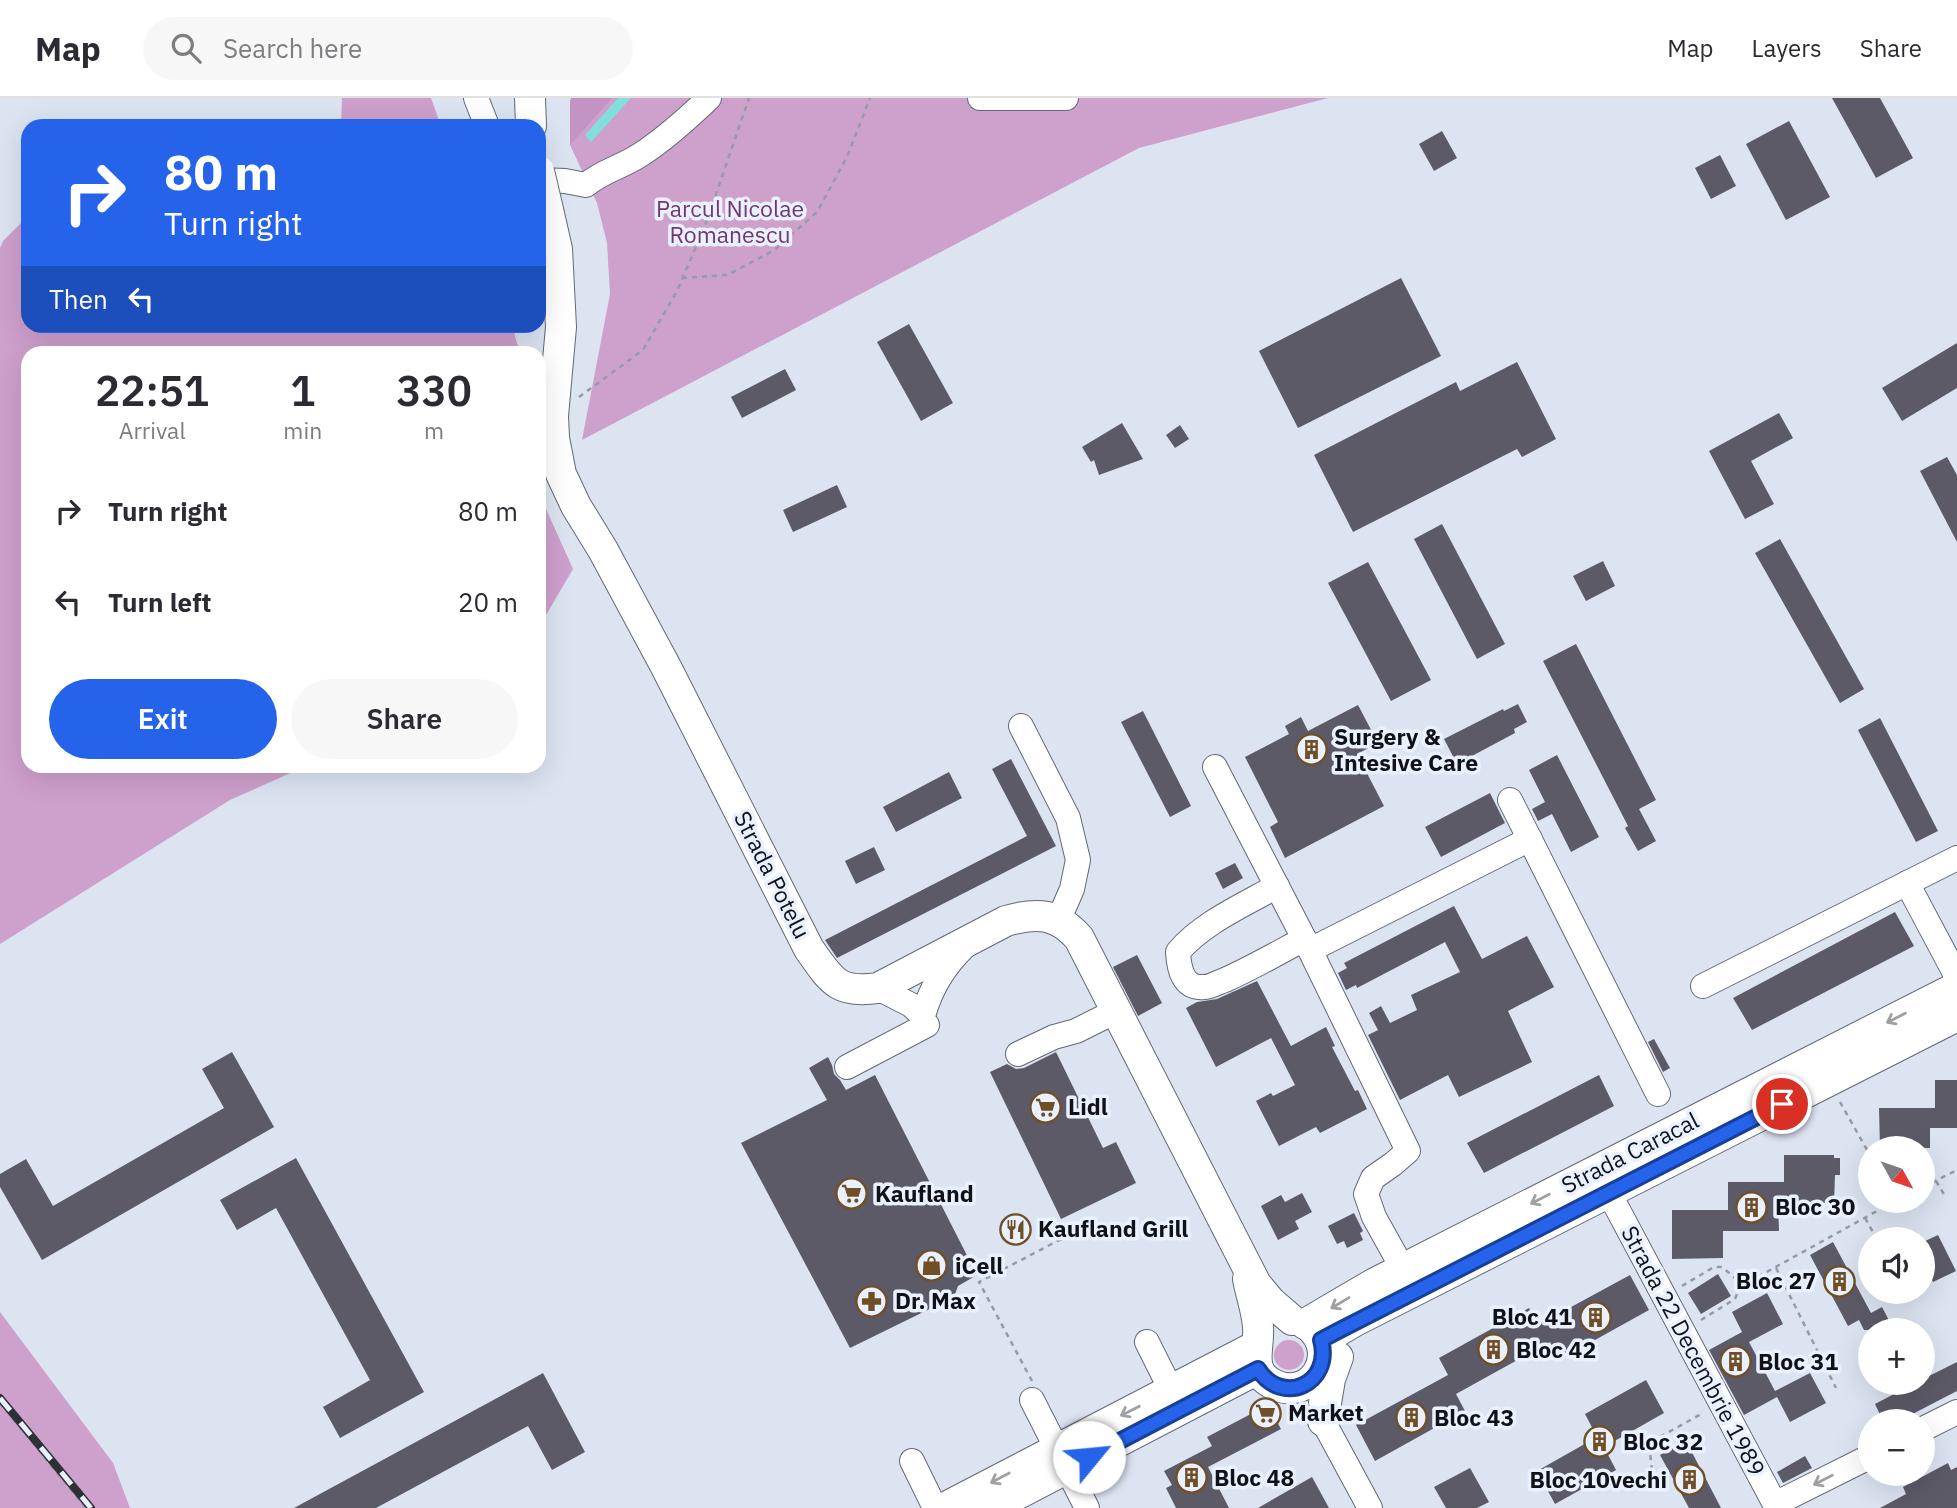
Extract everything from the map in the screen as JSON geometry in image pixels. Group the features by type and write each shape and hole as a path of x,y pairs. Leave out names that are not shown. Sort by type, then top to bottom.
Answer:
{"main road":[{"path":"530,98 531,119"},
{"name":"Strada Potelu","path":"546,201 557,249 561,306 554,416 554,438 561,474 576,506 666,667 809,948 834,982 859,991 878,988 1006,921 1027,915 1044,915 1058,921"},
{"path":"1058,921 1079,938 1255,1284 1270,1301 1306,1328 1324,1357 1318,1374 1303,1386 1283,1388 1268,1381 1258,1352 1256,1313 1241,1257"},
{"name":"Strada Caracal","path":"1306,1328 1355,1321 1957,987"},
{"name":"Strada Caracal","path":"1306,1328 1344,1300 1403,1269 1829,1081 1957,1016"},
{"path":"1220,1364 1238,1337 1244,1320 1241,1257"},
{"path":"1323,1421 1330,1379 1355,1321"},
{"path":"944,1508 1061,1459 1258,1352 1263,1333 1276,1323 1306,1328"},
{"path":"991,1508 1061,1459 1171,1390 1220,1364 1258,1352"}],"street":[{"path":"476,98 484,119"},
{"path":"546,180 586,186 598,176 638,156 680,125 709,98"},
{"path":"980,98 1066,98"},
{"path":"1021,726 1068,818 1078,860 1072,889 1058,921"},
{"path":"1215,767 1307,945 1408,1151 1373,1178 1366,1194 1374,1217 1403,1269"},
{"path":"1510,800 1658,1094"},
{"path":"1277,887 1193,937 1178,953 1178,968 1184,979 1194,986 1206,988 1307,945 1530,839"},
{"path":"1703,986 1957,858"},
{"path":"1907,883 1957,977"},
{"path":"878,988 911,1005 923,1016 927,999 944,969 974,938"},
{"path":"1018,1054 1054,1037 1076,1031 1116,1011"},
{"path":"848,1067 926,1025"},
{"name":"Strada 22 Decembrie 1989","path":"1603,1182 1776,1506"},
{"path":"1147,1342 1171,1390"},
{"path":"1318,1374 1323,1421"},
{"path":"1283,1388 1323,1421 1370,1508"},
{"path":"1033,1392 1061,1459 1087,1508"},
{"path":"1935,1423 1957,1412"},
{"path":"912,1461 935,1508"},
{"path":"1776,1506 1858,1463"}],"path":[{"path":"580,397 643,350 682,278 705,226 749,98"},
{"path":"682,278 727,275 773,251 817,212 847,157 870,98"},
{"path":"1829,1081 1859,1136"},
{"path":"1945,1196 1936,1181 1957,1170"},
{"path":"1682,1332 1735,1299 1744,1285 1874,1213"},
{"path":"1865,1218 1870,1227"},
{"path":"1033,1392 979,1282 1088,1225"},
{"path":"1664,1296 1714,1266 1722,1267 1744,1285"},
{"path":"1776,1268 1836,1388"},
{"path":"0,1403 86,1508"},
{"path":"1653,1480 1649,1443 1721,1403"}],"green space":[{"path":"342,98 431,98 438,119 341,119"},
{"name":"Parcul Nicolae Romanescu","path":"571,98 1328,98 1139,148 582,440 610,294 607,243 597,203 570,145"},
{"path":"21,223 21,333 514,333 518,346 21,346 21,773 291,773 230,800 0,944 0,248 3,241"},
{"path":"546,509 573,569 546,615"},
{"path":"0,1312 113,1463 130,1508 0,1508"},
{"path":"1289,1340 1300,1344 1304,1355 1300,1366 1289,1370 1278,1366 1274,1355 1278,1344"}],"shaded area":[{"path":"571,98 612,98 570,145 570,101"},
{"path":"618,98 631,98 591,142 585,135"}],"building":[{"path":"1832,98 1880,98 1913,158 1876,178"},
{"path":"1789,121 1830,197 1786,220 1746,144"},
{"path":"1442,131 1457,158 1434,171 1419,144"},
{"path":"1720,155 1736,186 1711,199 1695,168"},
{"path":"1401,278 1441,356 1298,428 1259,351"},
{"path":"909,324 953,403 921,421 877,342"},
{"path":"1957,343 1957,388 1902,421 1882,388"},
{"path":"1517,362 1556,439 1522,457 1517,449 1353,532 1314,455 1456,382 1460,391"},
{"path":"785,369 796,390 742,418 731,397"},
{"path":"1779,413 1793,438 1751,461 1774,504 1745,519 1709,451"},
{"path":"1122,423 1143,459 1099,475 1094,460 1091,462 1082,447"},
{"path":"1180,425 1189,439 1175,448 1166,435"},
{"path":"1947,457 1957,475 1957,542 1920,471"},
{"path":"837,485 847,507 793,532 783,510"},
{"path":"1442,524 1505,644 1477,659 1414,539"},
{"path":"1780,539 1864,689 1840,703 1755,553"},
{"path":"1603,561 1615,586 1586,601 1573,576"},
{"path":"1368,562 1431,680 1391,701 1328,583"},
{"path":"1576,644 1656,800 1639,809 1656,841 1638,851 1625,828 1628,826 1543,661"},
{"path":"1518,704 1527,722 1514,729 1515,733 1457,764 1444,739"},
{"path":"1358,705 1378,743 1357,754 1384,806 1285,858 1270,827 1278,822 1245,757 1289,734 1285,726 1301,717 1308,731"},
{"path":"1143,711 1191,806 1170,817 1121,722"},
{"path":"1880,718 1938,831 1916,842 1858,730"},
{"path":"1557,755 1599,837 1571,852 1552,814 1538,821 1532,809 1545,802 1529,770"},
{"path":"1011,759 1056,846 837,958 825,940 1027,836 992,769"},
{"path":"949,772 962,798 896,832 883,807"},
{"path":"1490,793 1505,823 1441,857 1425,827"},
{"path":"874,847 885,870 856,884 845,861"},
{"path":"1235,863 1243,878 1223,889 1215,873"},
{"path":"1454,906 1482,959 1527,936 1554,987 1508,1011 1532,1062 1459,1097 1448,1075 1400,1100 1368,1035 1378,1030 1369,1013 1381,1006 1390,1023 1417,1010 1411,995 1460,972 1445,942 1357,988 1356,985 1346,990 1338,973 1347,968 1344,963"},
{"path":"1895,912 1914,946 1752,1030 1733,998"},
{"path":"1137,955 1162,1003 1138,1016 1113,967"},
{"path":"1257,981 1291,1046 1326,1027 1335,1046 1332,1047 1367,1109 1320,1133 1316,1127 1279,1146 1256,1101 1295,1085 1271,1038 1216,1067 1186,1008 1197,1002 1217,999"},
{"path":"1654,1039 1670,1068 1663,1072 1648,1042"},
{"path":"232,1052 274,1127 42,1260 0,1187 0,1174 26,1159 53,1206 224,1108 202,1069"},
{"name":"Lidl","path":"1056,1052 1103,1148 1116,1142 1136,1183 1061,1219 990,1072 1007,1064 1016,1069 1024,1068"},
{"name":"Kaufland","path":"828,1057 834,1074 846,1090 875,1075 977,1275 958,1286 954,1297 850,1348 741,1143 827,1100 809,1068"},
{"path":"1599,1075 1614,1106 1484,1173 1467,1143"},
{"path":"1935,1080 1957,1080 1957,1128 1930,1128 1930,1136 1880,1136 1879,1108 1935,1108"},
{"name":"Bloc 30","path":"1784,1155 1834,1155 1834,1158 1840,1158 1840,1175 1835,1175 1834,1203 1778,1203 1779,1231 1723,1231 1723,1258 1672,1259 1672,1210 1728,1210 1728,1182 1784,1182"},
{"path":"296,1158 424,1392 340,1438 323,1407 370,1380 276,1208 237,1230 220,1200"},
{"path":"1302,1193 1312,1212 1295,1221 1299,1229 1278,1240 1261,1206 1281,1195 1285,1202"},
{"path":"1354,1213 1363,1231 1360,1233 1363,1240 1347,1248 1344,1241 1337,1244 1328,1226"},
{"path":"1938,1235 1956,1271 1935,1281 1935,1236"},
{"name":"Bloc 27","path":"1833,1242 1858,1289 1858,1304 1866,1304 1871,1313 1882,1307 1888,1318 1858,1318 1848,1326 1810,1255"},
{"path":"1718,1274 1731,1296 1701,1314 1688,1293"},
{"path":"1630,1275 1649,1310 1559,1360 1550,1342 1456,1394 1465,1411 1375,1461 1356,1425 1448,1375 1439,1358 1529,1308 1538,1325"},
{"name":"Bloc 31","path":"1767,1293 1783,1324 1749,1342 1775,1391 1810,1373 1826,1403 1790,1422 1777,1397 1744,1415 1709,1350 1742,1332 1732,1312"},
{"path":"1957,1362 1957,1391 1922,1409 1877,1409 1875,1404 1892,1395 1935,1395 1935,1373"},
{"path":"543,1373 585,1452 552,1470 528,1426 376,1508 294,1508"},
{"name":"Bloc 32","path":"1646,1380 1664,1413 1604,1447 1616,1470 1555,1504 1537,1471 1597,1437 1585,1414"},
{"path":"1268,1405 1281,1429 1208,1467 1229,1508 1176,1508 1166,1488 1172,1485 1164,1471 1212,1446 1207,1437"},
{"name":"Bloc 10vechi","path":"1686,1441 1721,1508 1689,1508 1660,1455"},
{"path":"1805,1456 1812,1468 1783,1483 1777,1472"},
{"path":"1948,1463 1951,1470 1957,1467 1957,1508 1880,1508 1906,1494 1905,1486 1935,1486 1935,1470"},
{"path":"1470,1468 1489,1502 1477,1508 1446,1508 1434,1487"},
{"path":"1312,1477 1329,1508 1258,1508"}],"railway":[{"path":"0,1398 91,1508"}],"place":[{"name":"Surgery & Intesive Care","path":"1311,750"},
{"name":"Lidl","path":"1045,1107"},
{"name":"Kaufland","path":"852,1194"},
{"name":"Bloc 30","path":"1752,1207"},
{"name":"Kaufland Grill","path":"1015,1229"},
{"name":"iCell","path":"932,1266"},
{"name":"Bloc 27","path":"1839,1281"},
{"name":"Dr. Max","path":"872,1301"},
{"name":"Bloc 41","path":"1595,1317"},
{"name":"Bloc 42","path":"1493,1350"},
{"name":"Bloc 31","path":"1735,1362"},
{"name":"Market","path":"1265,1413"},
{"name":"Bloc 43","path":"1411,1418"},
{"name":"Bloc 32","path":"1600,1442"},
{"name":"Bloc 48","path":"1191,1478"},
{"name":"Bloc 10vechi","path":"1690,1480"}],"route":[{"path":"1089,1457 1258,1369 1275,1385 1283,1388 1303,1386 1318,1374 1322,1366 1324,1357 1321,1340 1782,1104"}]}
